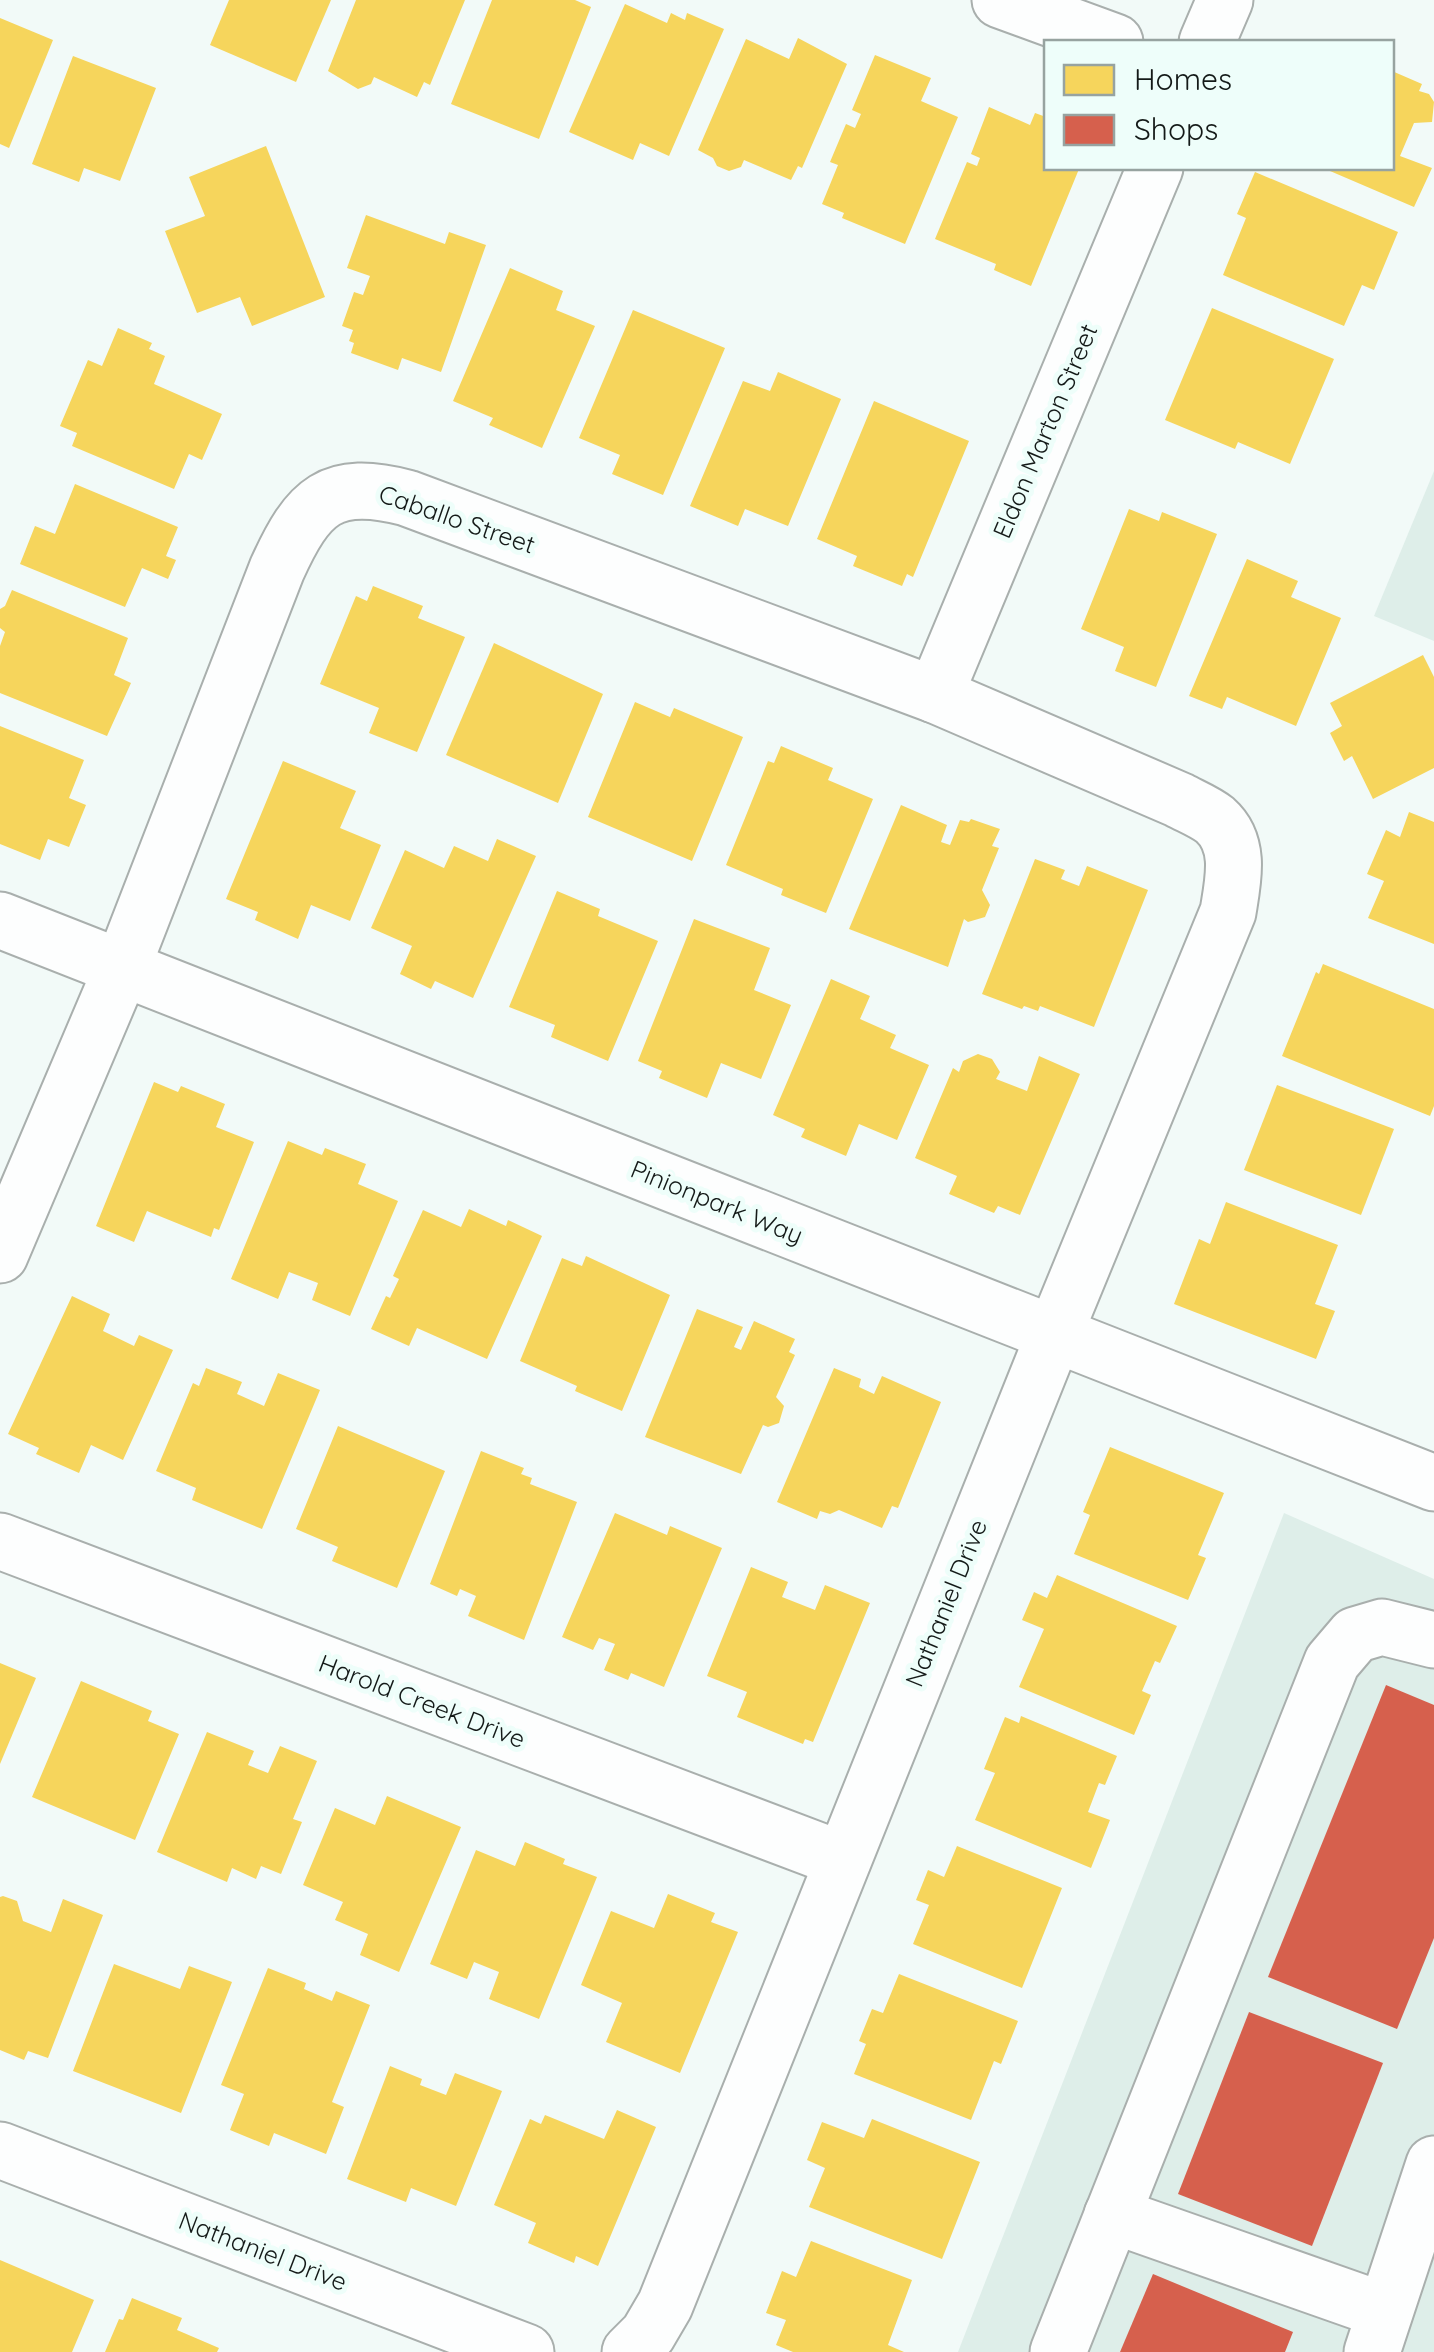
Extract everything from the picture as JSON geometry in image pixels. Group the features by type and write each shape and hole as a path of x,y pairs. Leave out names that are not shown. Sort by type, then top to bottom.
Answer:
{"street":[{"path":"1000,0 1110,40"},
{"path":"1208,40 1225,0"},
{"name":"Eldon Marton Street","path":"935,695 1154,170"},
{"name":"Caballo Street","path":"0,1255 122,968 277,569 295,530 332,495 371,488 407,498 935,695 1179,800 1216,821 1231,844"},
{"name":"Nathaniel Drive","path":"630,2352 648,2334 665,2305 1228,912 1235,871 1231,844"},
{"name":"Pinionpark Way","path":"0,920 1434,1483"},
{"name":"Harold Creek Drive","path":"0,1541 843,1860"},
{"path":"1058,2352 1332,1662 1355,1635 1382,1627 1434,1640"},
{"name":"Nathaniel Drive","path":"0,2150 526,2352"},
{"path":"1112,2214 1379,2332 1434,2164"}],"shaded area":[{"path":"1434,471 1434,641 1374,616"},
{"path":"1284,1513 1434,1579 1434,2352 958,2352"}],"building: Homes":[{"path":"229,0 331,0 296,82 210,45"},
{"path":"356,0 465,0 430,85 424,82 417,97 374,77 371,84 358,89 328,71"},
{"path":"492,0 575,0 591,7 539,139 451,104"},
{"path":"625,4 667,23 671,13 685,20 687,13 724,29 669,156 640,143 633,160 569,132"},
{"path":"0,18 53,40 9,148 0,144"},
{"path":"798,38 847,64 802,168 798,166 791,180 744,160 741,167 729,171 717,166 713,158 698,150 746,39 789,59"},
{"path":"875,55 931,78 921,101 958,117 905,244 842,218 844,213 822,204 838,165 830,162 846,124 855,128 861,114 852,110"},
{"path":"73,56 156,88 120,181 84,168 79,182 32,164"},
{"path":"1394,72 1422,84 1419,91 1429,94 1434,102 1432,122 1414,123 1400,156 1432,168 1414,207 1328,170 1394,170"},
{"path":"989,107 1030,125 1035,113 1044,116 1044,170 1079,170 1031,286 994,270 996,264 935,239 967,162 977,166 980,158 971,154"},
{"path":"266,146 325,297 252,326 240,297 197,313 165,231 205,216 189,177"},
{"path":"1255,172 1398,232 1374,290 1362,285 1344,326 1223,275 1246,218 1237,214"},
{"path":"366,215 445,244 449,232 486,245 441,372 402,358 398,370 351,353 354,343 349,341 353,330 342,326 354,292 363,295 370,276 347,268"},
{"path":"510,268 563,291 556,310 595,326 542,448 489,425 493,418 453,401"},
{"path":"1212,308 1334,359 1290,464 1238,442 1235,449 1165,420"},
{"path":"633,310 725,348 663,495 612,474 620,455 579,438"},
{"path":"118,328 152,343 149,349 165,356 154,384 222,414 202,460 189,454 174,489 72,446 77,433 60,426 88,360 102,366"},
{"path":"778,372 841,399 788,526 745,509 738,526 690,506 743,381 770,391"},
{"path":"874,401 969,441 913,577 907,574 902,586 853,566 857,556 817,539"},
{"path":"75,484 178,527 166,556 176,560 168,579 142,568 125,607 20,564 35,526 55,534"},
{"path":"1129,509 1159,521 1162,512 1217,534 1156,687 1115,671 1124,647 1081,629"},
{"path":"1247,559 1298,581 1291,597 1341,618 1296,726 1227,697 1222,709 1189,696"},
{"path":"373,586 423,606 418,618 465,637 417,752 369,733 379,708 320,684 356,596 367,601"},
{"path":"12,590 128,638 114,675 131,683 107,736 0,693 0,646 5,632 0,628 0,609"},
{"path":"494,643 603,694 558,803 446,755"},
{"path":"1423,655 1434,677 1434,768 1373,799 1352,756 1344,761 1330,733 1342,726 1330,703"},
{"path":"635,702 670,717 674,708 743,737 692,861 588,817"},
{"path":"0,726 84,760 69,798 86,805 69,847 48,839 40,860 0,844"},
{"path":"781,746 833,768 828,780 873,799 826,913 781,895 783,889 726,865 768,761 774,763"},
{"path":"283,761 356,791 340,828 381,845 350,921 311,905 298,939 255,920 258,912 226,899"},
{"path":"901,805 947,825 941,842 950,845 960,820 971,819 1000,829 992,846 999,848 982,890 990,905 985,917 968,922 964,919 948,967 849,929"},
{"path":"1409,812 1434,822 1434,944 1368,918 1384,881 1367,874 1386,830 1400,837"},
{"path":"497,839 536,856 473,998 435,981 431,989 400,974 412,946 371,928 405,850 444,868 454,846 488,861"},
{"path":"1035,859 1065,870 1061,879 1079,886 1087,866 1148,890 1094,1027 1040,1006 1038,1011 1024,1006 1022,1009 982,994"},
{"path":"557,891 600,909 598,916 658,941 608,1061 551,1037 555,1025 509,1007"},
{"path":"694,919 770,948 754,990 791,1005 761,1079 721,1063 707,1098 659,1078 662,1071 638,1061"},
{"path":"1323,964 1434,1009 1434,1106 1430,1116 1282,1056 1316,972 1319,974"},
{"path":"831,979 870,996 860,1019 896,1035 890,1048 929,1065 897,1140 859,1124 846,1156 801,1137 805,1129 773,1115"},
{"path":"978,1054 992,1059 1000,1072 996,1079 1027,1091 1039,1056 1080,1074 1020,1215 998,1206 994,1213 949,1194 957,1176 915,1158 953,1068 959,1072 963,1061"},
{"path":"154,1082 178,1092 181,1086 225,1104 216,1127 254,1142 219,1230 214,1228 211,1237 147,1211 134,1242 96,1226"},
{"path":"1277,1085 1394,1129 1361,1215 1244,1170"},
{"path":"288,1141 322,1155 325,1148 366,1164 358,1184 398,1201 350,1316 312,1300 318,1283 289,1272 278,1299 231,1279"},
{"path":"1226,1202 1338,1245 1315,1304 1335,1311 1316,1359 1174,1304 1199,1239 1210,1244"},
{"path":"469,1209 506,1226 508,1220 542,1236 487,1359 417,1328 409,1346 371,1329 386,1296 390,1298 399,1279 393,1276 423,1210 461,1227"},
{"path":"586,1256 670,1295 622,1411 520,1361 562,1258 582,1266"},
{"path":"72,1296 110,1314 103,1331 134,1346 139,1335 173,1350 123,1460 91,1445 79,1473 36,1454 39,1448 8,1434"},
{"path":"697,1309 743,1327 734,1347 741,1350 754,1321 795,1339 789,1352 795,1355 776,1397 784,1406 779,1423 763,1425 741,1474 645,1437"},
{"path":"206,1368 242,1382 237,1394 264,1406 278,1373 320,1390 262,1529 192,1500 196,1488 156,1471 193,1383 199,1386"},
{"path":"834,1368 861,1379 859,1387 874,1394 882,1376 941,1402 898,1508 892,1506 882,1528 839,1510 830,1514 820,1511 817,1519 777,1502"},
{"path":"338,1426 445,1471 397,1588 332,1561 338,1547 296,1529"},
{"path":"1110,1447 1224,1493 1198,1555 1206,1558 1188,1600 1074,1554 1090,1515 1083,1512"},
{"path":"481,1451 524,1468 521,1474 532,1478 530,1484 577,1502 524,1640 468,1616 476,1596 460,1589 457,1596 430,1584"},
{"path":"615,1513 667,1535 670,1526 722,1548 664,1687 631,1673 628,1680 604,1670 615,1644 599,1638 593,1650 562,1637"},
{"path":"751,1567 788,1582 782,1597 815,1610 825,1585 870,1603 813,1742 805,1739 803,1744 737,1717 747,1692 707,1676"},
{"path":"1057,1575 1177,1626 1142,1691 1151,1695 1134,1735 1019,1687 1044,1629 1022,1620 1034,1592 1047,1598"},
{"path":"0,1663 36,1678 0,1764"},
{"path":"81,1681 152,1711 148,1721 179,1734 135,1840 32,1797"},
{"path":"1021,1716 1117,1756 1105,1785 1099,1783 1088,1812 1110,1820 1091,1868 975,1820 995,1773 984,1769 1005,1717 1019,1723"},
{"path":"207,1732 254,1751 248,1765 268,1773 280,1746 317,1761 293,1819 302,1822 281,1874 261,1866 256,1879 232,1868 227,1882 157,1852"},
{"path":"387,1796 461,1827 399,1972 360,1955 368,1934 335,1920 343,1902 303,1885 335,1808 375,1825"},
{"path":"525,1842 565,1859 563,1864 597,1877 539,2019 489,1999 499,1972 474,1962 467,1979 430,1964 476,1850 515,1866"},
{"path":"957,1846 1062,1888 1022,1988 913,1944 929,1905 916,1900 928,1870 944,1877"},
{"path":"668,1894 715,1913 711,1922 738,1932 680,2073 606,2042 622,2003 581,1985 611,1911 654,1928"},
{"path":"3,1896 17,1901 23,1921 51,1932 63,1899 103,1915 48,2058 28,2051 24,2060 0,2050"},
{"path":"114,1964 180,1989 189,1966 232,1982 181,2113 73,2071"},
{"path":"268,1968 306,1983 304,1989 332,2001 336,1991 370,2005 332,2102 344,2107 326,2154 274,2133 269,2146 230,2130 244,2094 221,2085"},
{"path":"899,1974 1018,2021 1001,2064 994,2061 971,2120 854,2074 866,2044 859,2041 872,2009 883,2013"},
{"path":"390,2066 422,2079 420,2085 446,2095 455,2073 502,2091 456,2206 411,2188 406,2202 347,2179"},
{"path":"617,2110 656,2127 598,2266 576,2256 574,2263 528,2243 536,2223 494,2205 530,2119 541,2124 545,2115 604,2139"},
{"path":"872,2119 980,2162 942,2259 809,2207 825,2168 807,2160 822,2122 864,2138"},
{"path":"811,2241 912,2280 888,2345 904,2352 793,2352 776,2345 786,2320 766,2313 782,2271 796,2277"},
{"path":"0,2260 94,2300 72,2352 0,2352"},
{"path":"132,2298 182,2318 177,2330 219,2348 217,2352 105,2352"}],"building: Shops":[{"path":"1386,1685 1434,1705 1434,1938 1397,2029 1268,1977"},
{"path":"1249,2012 1383,2063 1312,2246 1178,2194"},
{"path":"1153,2274 1293,2332 1285,2352 1120,2352"}]}
